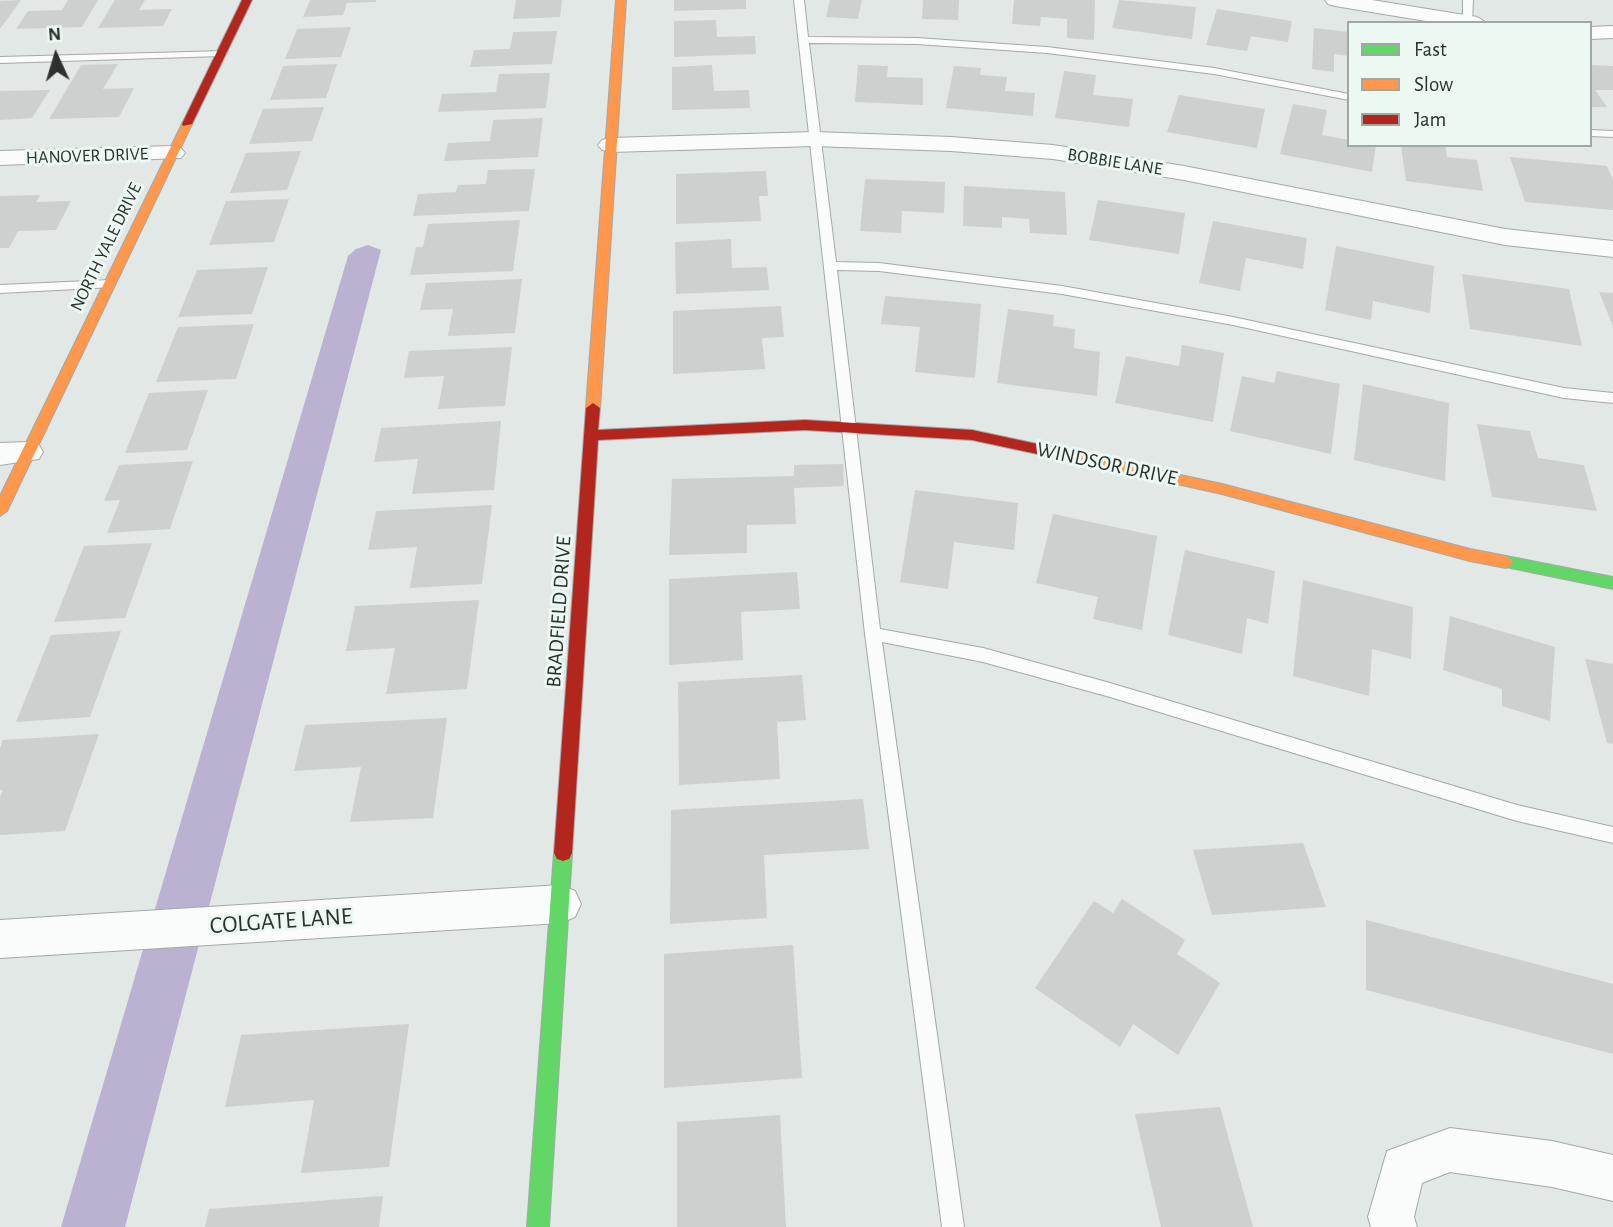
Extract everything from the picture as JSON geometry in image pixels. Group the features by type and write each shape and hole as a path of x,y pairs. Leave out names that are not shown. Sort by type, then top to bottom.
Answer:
{"street":[{"name":"NORTH YALE DRIVE","path":"0,511 14,453 110,284 247,0"},
{"name":"BRADFIELD DRIVE","path":"538,1227 621,0"},
{"path":"1335,0 1467,21"},
{"path":"1592,33 1613,32"},
{"name":"BOBBIE LANE","path":"610,145 815,139 951,144 1053,152 1184,173 1505,237 1613,249"},
{"name":"HANOVER DRIVE","path":"0,158 173,153"},
{"name":"WINDSOR DRIVE","path":"591,435 847,426 972,435 1222,489 1470,555 1613,583"},
{"name":"COLGATE LANE","path":"0,939 561,904"},
{"path":"1394,1227 1391,1217 1402,1167 1450,1150 1552,1164 1613,1178"}],"lane":[{"path":"799,0 873,634 953,1227"},
{"path":"1468,0 1473,21"},
{"path":"803,40 917,41 1047,50 1214,71 1347,97"},
{"path":"0,60 222,52"},
{"path":"1592,132 1613,134"},
{"path":"829,265 879,267 1062,290 1233,321 1564,393 1613,398"},
{"path":"0,289 110,284"},
{"path":"873,634 983,655 1110,690 1504,809 1613,835"}],"shaded area":[{"path":"368,245 381,250 125,1227 61,1227 348,256 356,249"}],"building":[{"path":"21,0 0,29 0,1"},
{"path":"68,0 98,0 82,27 16,29 28,11 62,10"},
{"path":"115,0 145,0 139,10 172,9 163,26 98,28"},
{"path":"310,0 376,2 347,3 343,15 303,17"},
{"path":"516,0 562,0 560,17 513,19"},
{"path":"674,0 746,0 746,9 674,11"},
{"path":"830,0 862,0 858,19 826,17"},
{"path":"923,0 959,0 958,20 922,19"},
{"path":"1014,0 1095,0 1094,40 1067,38 1067,19 1041,17 1040,26 1012,24"},
{"path":"1119,0 1196,7 1192,39 1112,28"},
{"path":"1217,9 1292,21 1288,42 1251,36 1247,51 1206,45"},
{"path":"716,20 717,37 755,36 756,54 674,57 674,21"},
{"path":"351,27 341,57 285,59 297,29"},
{"path":"1314,28 1347,32 1347,56 1334,54 1334,72 1312,69"},
{"path":"557,31 552,64 470,67 474,50 510,49 513,32"},
{"path":"118,64 103,89 134,88 119,117 49,119 81,65"},
{"path":"337,64 326,98 270,100 283,66"},
{"path":"712,65 714,91 749,90 750,108 672,110 672,67"},
{"path":"858,65 888,66 887,77 923,78 923,105 855,102"},
{"path":"1592,65 1613,66 1613,90 1595,90 1607,107 1592,107"},
{"path":"954,66 981,68 980,75 1007,77 1005,91 1035,93 1033,116 946,108"},
{"path":"1064,71 1096,75 1093,95 1133,99 1129,127 1055,118"},
{"path":"550,73 546,108 438,112 442,94 496,92 499,74"},
{"path":"50,90 32,118 0,120 0,91"},
{"path":"1179,95 1265,109 1257,148 1167,132"},
{"path":"1293,104 1327,110 1322,135 1347,140 1347,147 1376,147 1372,172 1280,154"},
{"path":"324,107 312,141 249,144 263,109"},
{"path":"543,118 538,157 444,161 448,143 490,141 493,120"},
{"path":"1401,147 1445,147 1447,157 1477,160 1483,191 1406,181"},
{"path":"301,151 287,190 230,193 246,153"},
{"path":"1510,157 1607,166 1613,180 1613,210 1525,202"},
{"path":"535,169 529,211 413,216 418,194 456,192 458,185 486,184 488,170"},
{"path":"766,171 768,196 759,196 761,221 676,224 676,174"},
{"path":"865,179 945,182 944,213 902,211 901,233 860,231"},
{"path":"964,186 1065,192 1067,235 1030,233 1029,219 1002,217 1002,228 963,226"},
{"path":"40,195 36,202 71,201 56,230 18,231 9,248 0,248 0,196"},
{"path":"289,199 274,242 209,245 226,201"},
{"path":"1098,200 1185,213 1179,254 1089,240"},
{"path":"520,220 513,271 410,275 416,247 423,247 428,224"},
{"path":"1213,221 1307,238 1303,269 1246,258 1240,291 1199,283"},
{"path":"731,239 732,268 767,267 769,290 676,294 675,242"},
{"path":"1336,246 1434,266 1430,313 1373,301 1371,320 1325,310"},
{"path":"268,267 252,314 178,317 197,270"},
{"path":"1462,274 1569,289 1582,346 1470,329"},
{"path":"522,279 515,333 448,336 453,309 420,310 426,283"},
{"path":"1599,292 1613,293 1613,326"},
{"path":"885,296 981,304 975,378 915,372 920,327 881,324"},
{"path":"781,306 784,337 762,338 765,369 673,374 673,311"},
{"path":"1008,309 1054,315 1053,326 1075,329 1074,348 1100,352 1097,396 997,383"},
{"path":"254,324 236,379 156,382 178,327"},
{"path":"1182,345 1224,353 1213,422 1115,403 1126,356 1179,366"},
{"path":"512,347 505,406 438,409 444,376 404,378 409,351"},
{"path":"1277,371 1340,384 1331,454 1230,431 1242,376 1274,383"},
{"path":"1363,384 1449,403 1445,481 1354,460"},
{"path":"208,390 187,450 125,453 149,393"},
{"path":"501,421 494,490 412,494 418,459 374,462 381,428"},
{"path":"1477,424 1530,431 1538,458 1584,465 1597,511 1492,497"},
{"path":"193,461 170,529 107,533 120,500 104,501 119,465"},
{"path":"843,464 844,486 794,488 796,524 747,525 747,553 669,555 672,479 794,476 794,465"},
{"path":"915,490 1018,503 1014,550 954,542 948,589 900,582"},
{"path":"492,505 482,584 410,588 417,547 368,550 376,511"},
{"path":"1053,514 1157,536 1142,630 1093,619 1098,597 1036,583"},
{"path":"152,543 125,618 54,622 84,546"},
{"path":"1185,550 1275,571 1268,624 1247,618 1242,654 1168,635"},
{"path":"797,572 800,609 741,612 743,660 669,665 669,579"},
{"path":"1303,580 1413,607 1411,659 1372,649 1369,696 1293,676"},
{"path":"479,600 467,689 386,694 395,648 346,651 355,606"},
{"path":"1450,616 1555,647 1550,721 1502,706 1502,689 1443,670"},
{"path":"121,631 90,717 16,722 51,635"},
{"path":"1585,659 1613,664 1613,744 1607,743"},
{"path":"802,675 806,720 777,722 780,779 679,785 678,682"},
{"path":"447,718 433,818 350,822 361,767 294,771 305,725"},
{"path":"99,734 65,831 0,835 0,797 3,790 0,790 0,748 3,740"},
{"path":"863,799 869,849 764,855 767,918 670,924 671,810"},
{"path":"1303,843 1326,907 1212,915 1193,850"},
{"path":"1122,899 1185,940 1177,954 1220,983 1178,1055 1133,1024 1120,1047 1035,988 1094,901 1113,913"},
{"path":"1366,920 1613,984 1613,1054 1366,990"},
{"path":"793,945 802,1078 664,1088 664,954"},
{"path":"409,1024 389,1167 301,1173 314,1100 225,1107 241,1035"},
{"path":"1220,1107 1253,1227 1161,1227 1135,1114"},
{"path":"780,1115 786,1227 677,1227 677,1122"},
{"path":"383,1196 379,1227 205,1227 209,1209"}],"traffic: fast":[{"path":"1506,562 1613,583"},
{"path":"538,1227 563,853"}],"traffic: slow":[{"path":"593,408 621,0"},
{"path":"0,511 187,124"},
{"path":"1042,450 1222,489 1470,555 1506,562"}],"traffic: jam":[{"path":"187,124 247,0"},
{"path":"563,853 593,408"},
{"path":"591,435 805,425 972,435 1042,450"}]}
